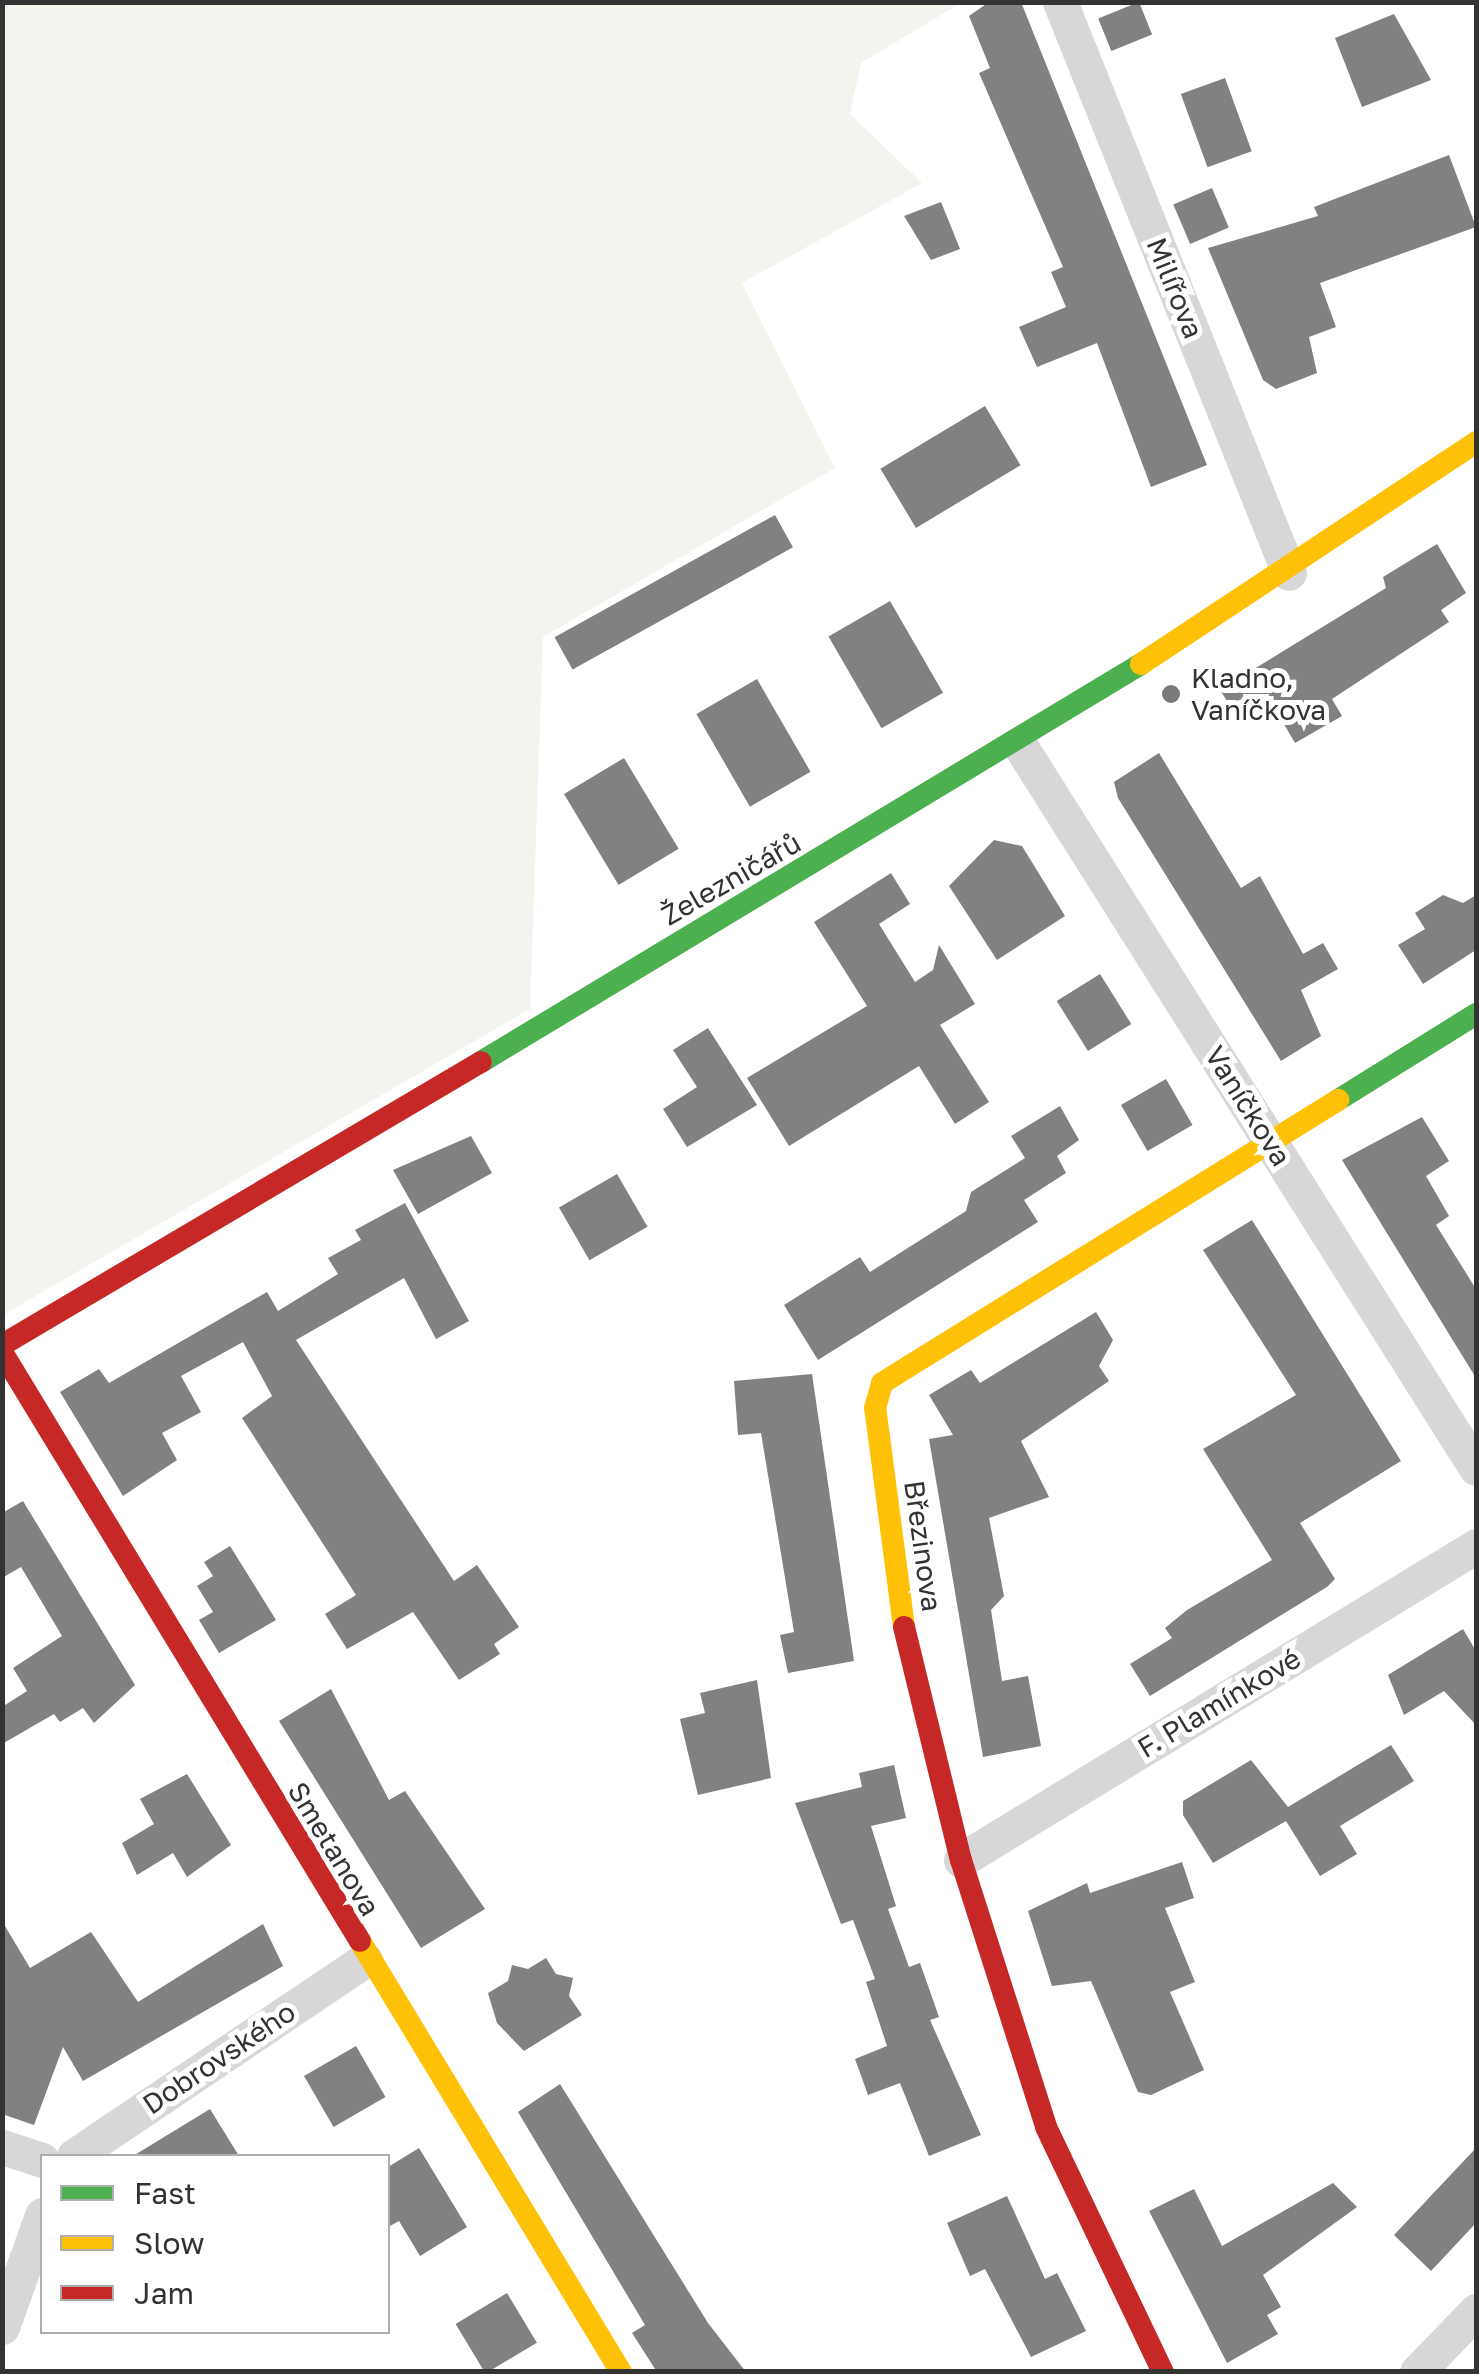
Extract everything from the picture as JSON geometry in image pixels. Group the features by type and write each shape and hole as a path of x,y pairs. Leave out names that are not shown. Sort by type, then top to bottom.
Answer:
{"street":[{"name":"Milířova","path":"1060,2 1290,573"},
{"name":"Železničářů","path":"2,1349 1020,744 1290,573 1476,442"},
{"name":"Vaníčkova","path":"1020,744 1476,1468"},
{"name":"Březinova","path":"1162,2372 1046,2127 961,1860 891,1574 875,1408 882,1384 1476,1014"},
{"name":"Smetanova","path":"2,1349 365,1960 621,2372"},
{"name":"F. Plamínkové","path":"961,1860 1476,1546"},
{"name":"Dobrovského","path":"77,2154 365,1960"},
{"path":"2,2147 40,2159"},
{"path":"2,2327 40,2220"},
{"path":"1418,2372 1476,2312"}],"shaded area":[{"path":"3,3 961,3 861,63 850,114 922,183 742,283 835,468 543,637 530,1009 3,1315"}],"building":[{"path":"989,2 1021,2 1207,465 1151,487 1097,343 1037,367 1019,327 1066,307 1051,272 1063,267 979,73 990,68 969,16"},
{"path":"1139,2 1152,34 1111,51 1098,18"},
{"path":"1394,14 1431,80 1362,107 1335,38"},
{"path":"1225,78 1252,151 1208,167 1181,94"},
{"path":"1449,155 1476,227 1320,283 1336,327 1309,337 1317,373 1276,389 1263,380 1208,248 1318,216 1314,207"},
{"path":"1212,188 1229,228 1190,244 1173,204"},
{"path":"941,202 960,249 931,260 904,216"},
{"path":"985,406 1021,465 916,528 880,469"},
{"path":"775,515 793,547 573,670 555,637"},
{"path":"1437,544 1466,593 1441,610 1449,622 1332,699 1342,716 1295,743 1271,702 1239,720 1220,690 1386,588 1383,577"},
{"path":"890,601 943,693 882,728 829,636"},
{"path":"757,679 811,772 750,807 696,714"},
{"path":"1159,753 1241,888 1260,876 1303,954 1323,943 1338,969 1301,990 1321,1036 1281,1061 1118,798 1114,782"},
{"path":"624,758 679,849 619,885 564,794"},
{"path":"994,840 1022,846 1065,916 997,960 949,886"},
{"path":"891,873 910,904 879,924 915,982 933,970 939,945 975,1004 940,1025 989,1102 955,1124 919,1066 789,1146 747,1078 867,1006 814,922"},
{"path":"1443,895 1463,903 1476,895 1476,950 1423,984 1398,945 1425,929 1415,913"},
{"path":"1100,974 1131,1024 1088,1051 1057,1001"},
{"path":"708,1028 757,1105 687,1147 663,1109 697,1087 673,1050"},
{"path":"1166,1079 1192,1125 1147,1151 1121,1105"},
{"path":"1060,1106 1079,1140 1057,1156 1066,1173 1024,1200 1038,1222 818,1360 784,1305 860,1257 870,1272 966,1211 971,1192 1025,1158 1011,1136"},
{"path":"1422,1117 1449,1161 1426,1176 1449,1216 1436,1225 1476,1289 1476,1378 1342,1160"},
{"path":"471,1136 492,1173 418,1214 393,1170"},
{"path":"617,1174 648,1227 589,1260 559,1208"},
{"path":"405,1203 469,1321 436,1339 404,1278 296,1340 454,1581 477,1565 519,1627 494,1644 500,1654 459,1680 413,1612 347,1649 325,1614 356,1595 242,1418 272,1396 243,1342 181,1376 201,1412 162,1433 177,1460 123,1496 60,1392 99,1369 109,1383 267,1292 278,1311 338,1274 328,1258 361,1240 355,1230"},
{"path":"1252,1220 1401,1461 1300,1523 1335,1579 1327,1587 1150,1696 1130,1664 1172,1638 1165,1628 1187,1610 1272,1560 1203,1449 1296,1395 1203,1250"},
{"path":"1096,1312 1113,1340 1099,1366 1109,1381 1021,1441 1049,1497 989,1518 1004,1596 991,1610 1002,1681 1028,1676 1041,1746 983,1757 929,1439 953,1435 929,1395 971,1370 980,1383"},
{"path":"812,1374 854,1661 788,1673 780,1635 794,1632 761,1433 738,1435 734,1381"},
{"path":"23,1501 135,1685 94,1723 83,1708 60,1722 54,1714 2,1744 2,1707 27,1691 13,1668 62,1636 21,1567 2,1578 2,1513"},
{"path":"230,1546 276,1620 219,1653 199,1620 213,1612 197,1586 213,1576 204,1562"},
{"path":"1463,1629 1476,1651 1476,1725 1444,1691 1404,1715 1388,1675"},
{"path":"757,1680 771,1778 698,1795 680,1719 705,1713 700,1693"},
{"path":"331,1689 389,1800 405,1791 485,1909 421,1948 279,1721"},
{"path":"1391,1745 1414,1781 1340,1826 1357,1854 1320,1876 1286,1821 1213,1863 1183,1815 1183,1801 1251,1760 1288,1807"},
{"path":"894,1765 906,1818 871,1826 896,1906 888,1909 909,1967 920,1963 939,2017 930,2020 981,2135 929,2156 900,2083 868,2095 855,2059 887,2046 866,1982 875,1979 853,1920 841,1924 795,1803 862,1787 859,1773"},
{"path":"187,1774 231,1845 187,1877 173,1853 137,1875 122,1843 154,1824 140,1799"},
{"path":"1182,1862 1194,1898 1165,1908 1195,1982 1170,1992 1204,2070 1151,2095 1138,2092 1091,1981 1052,1986 1028,1911 1087,1883 1090,1893"},
{"path":"2,1921 30,1968 91,1932 138,2002 263,1924 283,1966 83,2081 63,2047 34,2125 2,2114"},
{"path":"546,1958 556,1974 573,1978 569,1996 582,2015 524,2051 497,2023 488,1993 508,1981 512,1965 528,1969"},
{"path":"356,2046 386,2097 334,2127 304,2076"},
{"path":"560,2084 708,2323 746,2372 657,2372 632,2333 645,2325 518,2112"},
{"path":"210,2109 238,2154 136,2154"},
{"path":"419,2148 467,2227 420,2256 399,2221 390,2226 390,2166"},
{"path":"1476,2148 1476,2223 1431,2271 1394,2235"},
{"path":"1333,2183 1357,2207 1263,2275 1281,2307 1267,2315 1278,2334 1227,2363 1149,2211 1194,2189 1222,2246"},
{"path":"1007,2196 1045,2279 1057,2273 1086,2331 1031,2357 985,2269 970,2276 947,2223"},
{"path":"507,2293 537,2343 484,2372 456,2324"}],"traffic: fast":[{"path":"481,1062 1141,664"},
{"path":"1338,1100 1476,1014"}],"traffic: slow":[{"path":"1141,664 1476,442"},
{"path":"904,1627 875,1408 882,1383 1338,1100"},
{"path":"360,1941 621,2372"}],"traffic: jam":[{"path":"2,1345 481,1062"},
{"path":"2,1352 360,1941"},
{"path":"904,1627 961,1860 1046,2127 1163,2372"}],"place":[{"name":"Kladno, Vaníčkova","path":"1171,694"}]}
